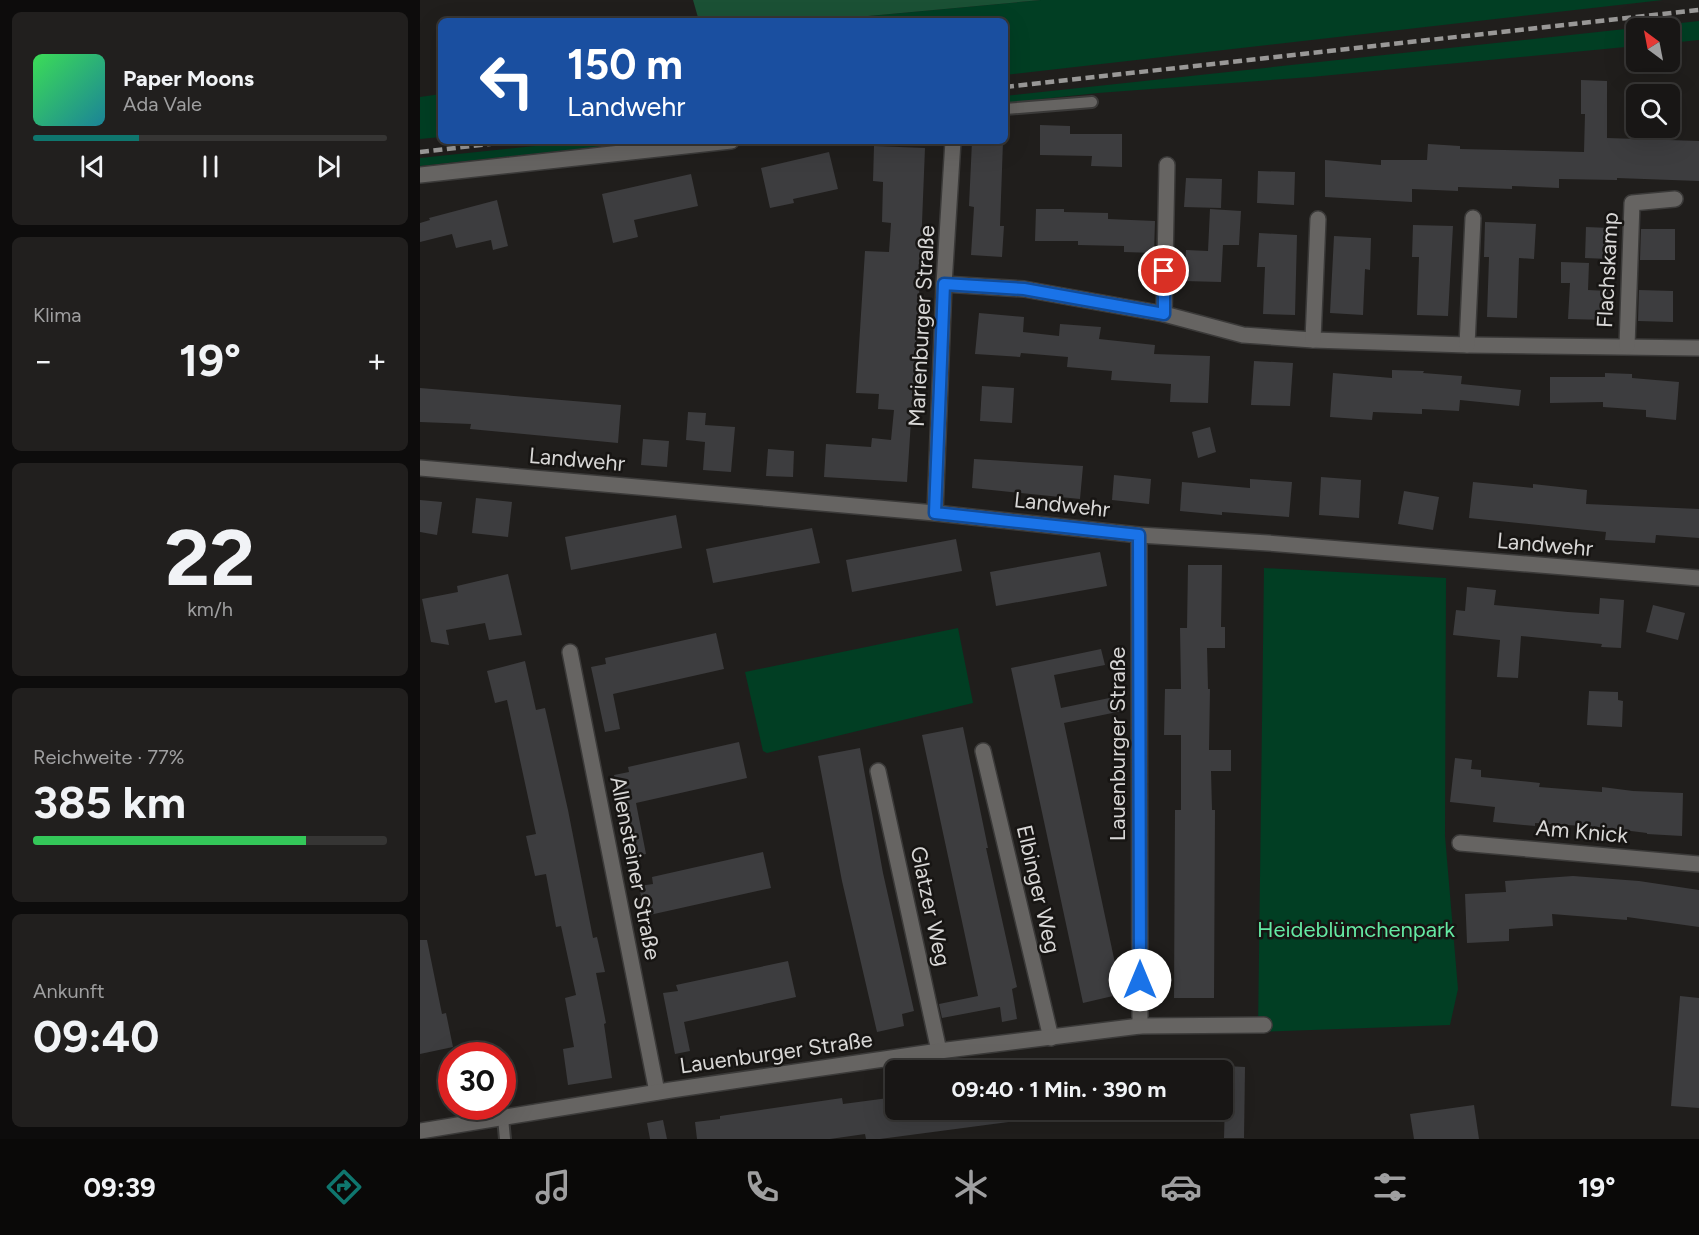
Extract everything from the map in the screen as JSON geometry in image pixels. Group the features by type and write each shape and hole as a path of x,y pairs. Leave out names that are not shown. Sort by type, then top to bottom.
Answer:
{"street":[{"path":"420,175 704,144"},
{"name":"Marienburger Straße","path":"935,513 952,144"},
{"path":"1164,314 1167,165"},
{"name":"Flachskamp","path":"1627,346 1632,203 1675,200"},
{"path":"1467,345 1473,218"},
{"path":"1313,340 1318,219"},
{"name":"Flachskamp","path":"944,284 1024,289 1164,314 1243,334 1313,340 1467,345 1699,348"},
{"name":"Landwehr","path":"420,468 935,513 1139,535 1268,543 1699,578"},
{"name":"Lauenburger Straße","path":"1139,535 1140,1026"},
{"name":"Allensteiner Straße","path":"570,652 657,1092"},
{"name":"Elbinger Weg","path":"983,751 1051,1038"},
{"name":"Glatzer Weg","path":"878,771 939,1051"},
{"name":"Am Knick","path":"1460,843 1699,864"},
{"name":"Lauenburger Straße","path":"516,1116 657,1092 939,1051 1140,1026 1264,1025"},
{"name":"Lauenburger Straße","path":"420,1131 490,1120"}],"lane":[{"path":"1008,109 1092,102"},
{"path":"503,1120 505,1139"}],"green space":[{"path":"693,0 1041,0 846,18 698,18"},
{"path":"1041,0 1663,0 1008,75 1008,18 846,18"},
{"path":"1699,21 1699,40 1680,42 1680,23"},
{"path":"1626,29 1626,47 1008,103 1008,96"},
{"path":"438,94 438,137 420,139 420,97"},
{"path":"554,144 623,144 420,166 420,158"},
{"name":"Heideblümchenpark","path":"1264,568 1446,578 1445,836 1458,989 1450,1025 1258,1032"},
{"path":"958,628 973,703 767,753 763,751 745,672"}],"building":[{"path":"1581,80 1607,81 1607,138 1699,141 1699,181 1617,178 1617,180 1559,179 1559,188 1512,186 1512,189 1458,187 1458,191 1412,189 1412,202 1325,197 1325,160 1381,165 1381,160 1427,160 1428,144 1460,146 1460,149 1584,152 1585,114 1581,114"},
{"path":"1040,125 1070,126 1070,134 1122,134 1122,167 1091,166 1092,156 1040,155"},
{"path":"972,144 1003,144 1000,226 1004,226 1002,257 971,255 974,207 969,206"},
{"path":"874,146 925,148 919,298 907,482 824,477 826,444 871,447 872,438 891,440 894,410 878,409 879,394 856,393 865,251 889,252 891,223 882,222 883,182 873,181"},
{"path":"829,152 838,189 793,199 794,203 770,208 761,168"},
{"path":"1258,171 1295,172 1294,205 1257,203"},
{"path":"691,174 698,206 634,220 638,237 613,243 602,194"},
{"path":"1186,178 1222,179 1221,208 1184,207"},
{"path":"497,200 508,246 493,250 491,240 456,248 452,234 420,242 420,223 430,220 429,218"},
{"path":"1036,209 1108,213 1108,219 1155,221 1154,253 1124,252 1124,246 1078,245 1078,241 1035,241"},
{"path":"1210,209 1241,211 1239,245 1223,245 1221,282 1184,281 1186,250 1208,251"},
{"path":"1485,222 1536,224 1534,259 1519,258 1517,318 1487,317 1489,257 1484,257"},
{"path":"1413,225 1453,226 1448,316 1417,315 1419,257 1412,257"},
{"path":"1586,227 1610,228 1609,259 1585,258"},
{"path":"1641,229 1675,229 1675,260 1640,260"},
{"path":"1259,233 1297,235 1295,315 1263,314 1265,267 1257,267"},
{"path":"1334,236 1371,238 1370,270 1365,269 1363,315 1330,313"},
{"path":"1561,262 1589,263 1588,290 1608,291 1607,320 1568,319 1570,283 1561,283"},
{"path":"1639,290 1673,291 1673,322 1638,321"},
{"path":"979,313 1024,317 1023,332 1059,336 1060,324 1101,327 1099,339 1155,345 1154,354 1210,356 1208,403 1170,402 1171,384 1111,380 1112,371 1067,367 1068,357 1021,353 1020,357 975,354"},
{"path":"1254,361 1293,363 1290,406 1251,405"},
{"path":"1392,370 1462,376 1461,384 1521,390 1519,406 1460,400 1459,411 1422,409 1422,414 1373,412 1372,420 1330,417 1333,373 1392,378"},
{"path":"1605,373 1632,374 1632,378 1679,382 1676,420 1646,417 1646,410 1603,407 1603,402 1550,403 1550,377 1605,377"},
{"path":"982,386 1014,388 1012,423 980,421"},
{"path":"420,388 621,405 618,443 470,429 471,424 420,422"},
{"path":"688,412 706,413 705,425 735,427 731,472 703,470 705,442 686,440"},
{"path":"1210,427 1216,452 1198,458 1192,432"},
{"path":"643,439 669,441 667,467 641,465"},
{"path":"768,449 794,451 793,477 766,476"},
{"path":"974,459 1083,466 1080,499 972,488"},
{"path":"1114,475 1151,479 1149,504 1112,500"},
{"path":"1321,477 1361,480 1359,518 1319,515"},
{"path":"1250,479 1292,482 1289,517 1180,511 1182,482 1250,488"},
{"path":"1473,482 1533,488 1533,484 1587,490 1586,504 1699,509 1699,538 1656,535 1655,543 1605,540 1606,532 1469,518"},
{"path":"1404,491 1439,497 1433,530 1398,524"},
{"path":"476,498 512,502 508,537 472,533"},
{"path":"420,500 442,502 437,535 420,532"},
{"path":"676,515 682,548 571,570 565,537"},
{"path":"812,528 820,563 713,583 706,549"},
{"path":"956,539 962,571 852,592 846,560"},
{"path":"1100,552 1107,586 996,606 990,572"},
{"path":"1188,565 1222,565 1221,627 1225,627 1225,648 1207,648 1208,689 1210,689 1209,750 1231,750 1231,771 1211,771 1212,810 1215,810 1214,998 1174,998 1175,810 1181,810 1181,735 1164,735 1165,689 1181,689 1180,628 1187,628"},
{"path":"508,574 522,635 489,640 485,623 446,630 449,645 431,642 422,599 458,592 457,586"},
{"path":"1467,587 1496,590 1494,605 1568,612 1599,614 1600,598 1624,600 1621,648 1521,636 1518,678 1497,677 1500,640 1453,635 1456,610 1465,611"},
{"path":"1653,605 1685,613 1678,640 1646,632"},
{"path":"716,633 724,669 613,694 620,729 605,732 591,667 606,664 605,658"},
{"path":"1101,649 1105,665 1054,675 1061,708 1119,696 1122,711 1064,723 1119,982 1110,983 1113,996 1083,1003 1011,668"},
{"path":"525,661 536,710 545,708 593,938 597,937 605,972 596,973 606,1023 604,1024 612,1078 568,1085 563,1049 574,1047 565,998 576,995 561,926 556,927 546,874 535,876 526,836 536,834 507,700 495,703 487,671"},
{"path":"1589,691 1618,692 1618,700 1623,701 1622,727 1587,725"},
{"path":"963,727 988,848 986,848 1017,987 1012,989 1017,1019 1002,1022 1000,1007 942,1018 939,1004 978,996 922,735"},
{"path":"739,742 747,778 636,803 646,854 631,857 614,775 629,772 628,767"},
{"path":"860,748 883,873 914,1011 902,1014 904,1026 877,1032 842,881 818,756"},
{"path":"1455,758 1472,760 1471,769 1481,770 1481,777 1540,783 1539,787 1602,792 1602,787 1683,793 1682,836 1599,827 1535,823 1535,826 1493,822 1495,807 1450,802"},
{"path":"763,852 771,888 645,916 639,886 653,884 652,877"},
{"path":"1573,876 1639,881 1699,890 1699,927 1627,917 1627,920 1552,914 1553,926 1509,929 1509,941 1467,943 1465,894 1506,892 1505,881"},
{"path":"420,940 427,940 442,1014 446,1013 452,1042 438,1042 438,1050 420,1054"},
{"path":"788,961 796,997 684,1022 690,1051 675,1054 663,993 678,991 676,985"},
{"path":"1680,996 1699,998 1699,1108 1671,1106"},
{"path":"1233,1066 1245,1067 1244,1138 1224,1138 1224,1120 1233,1120"},
{"path":"842,1098 843,1104 885,1098 885,1120 1024,1120 880,1139 866,1139 865,1134 830,1139 697,1139 695,1122 720,1119 720,1116"},
{"path":"1474,1105 1479,1139 1414,1139 1410,1114"},
{"path":"663,1120 667,1139 650,1139 647,1123"}],"railway":[{"path":"1008,87 1699,10"},
{"path":"420,152 490,144"}],"route":[{"path":"1140,980 1139,535 935,513 944,284 1024,289 1164,314 1164,271"}]}
